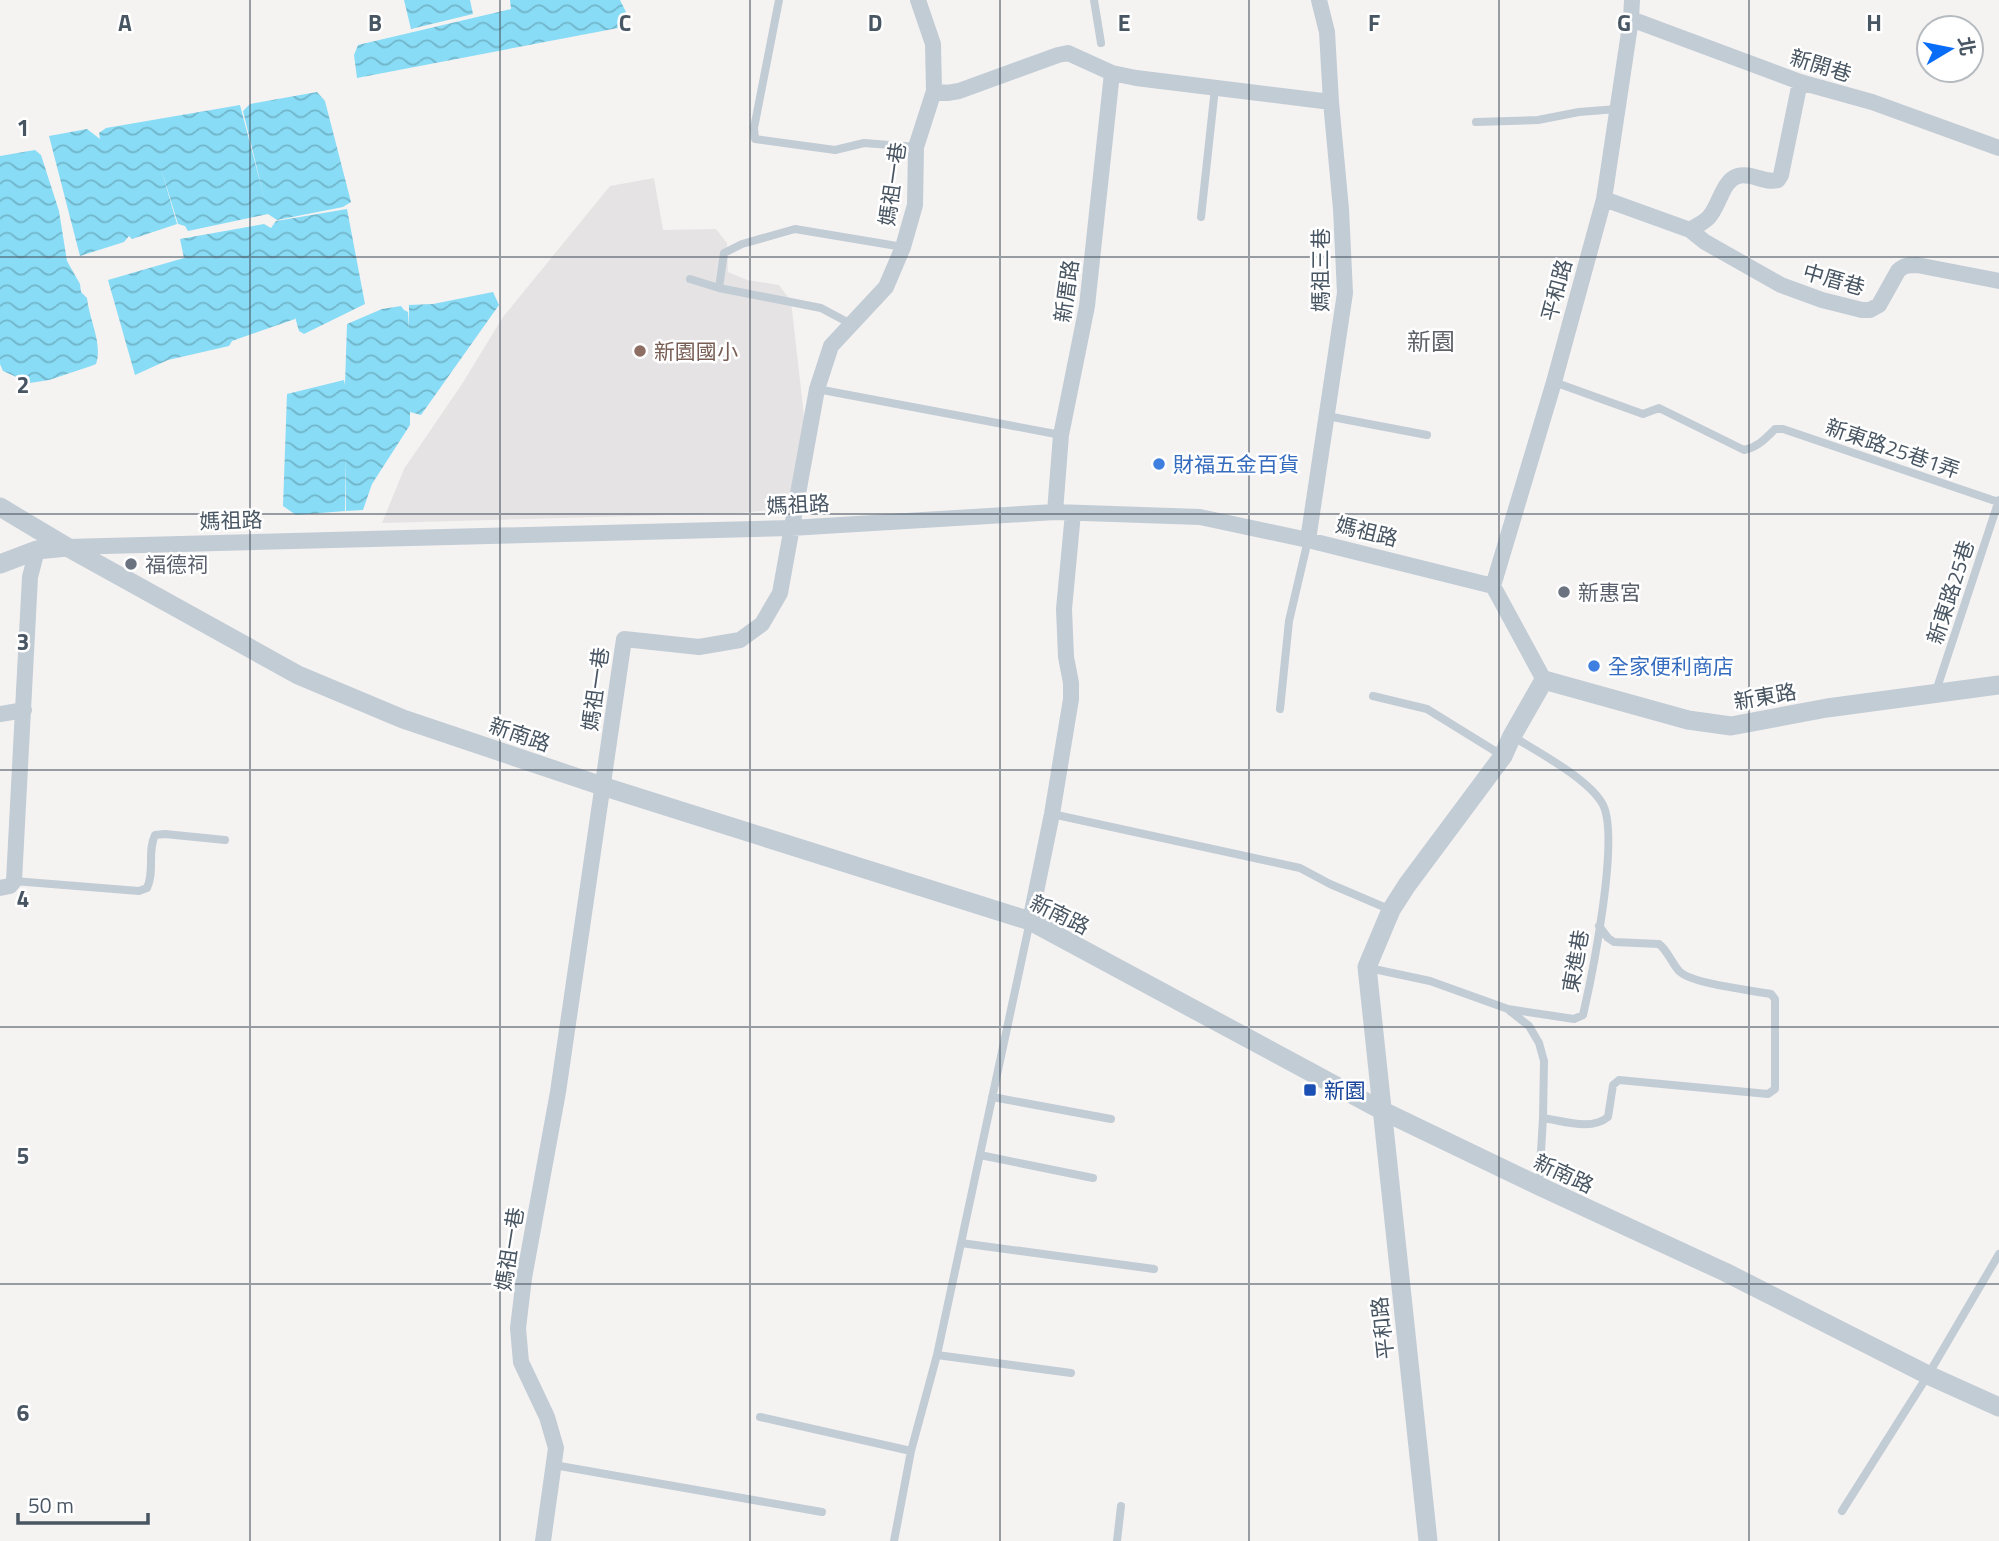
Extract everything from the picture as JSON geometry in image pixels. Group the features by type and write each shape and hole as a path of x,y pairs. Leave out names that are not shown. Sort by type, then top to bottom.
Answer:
{"street":[{"name":"媽祖一巷","path":"542,1541 555,1448 547,1417 522,1362 518,1328 524,1278 558,1092 624,639 699,647 740,640 762,624 780,593 817,389 831,346 886,287 903,247 915,205 916,146 934,91 933,44 918,0"},
{"name":"媽祖三巷","path":"1308,540 1345,293 1327,32 1319,0"},
{"name":"平和路","path":"1493,586 1554,382 1604,200 1632,0"},
{"name":"新開巷","path":"1630,19 1800,82 1872,102 1999,148"},
{"path":"934,91 959,92 1068,53 1112,74 1331,102"},
{"name":"新厝路","path":"1055,512 1061,435 1087,306 1112,74"},
{"path":"1690,230 1709,217 1729,182 1737,176 1772,182 1778,180 1800,82"},
{"name":"中厝巷","path":"1604,200 1690,230 1782,285 1822,300 1862,310 1870,310 1879,305 1898,271 1908,265 1999,281"},
{"path":"0,507 67,547"},
{"name":"媽祖路","path":"67,547 791,528 1055,512 1200,517 1308,540 1493,586"},
{"path":"1030,921 1052,814 1071,699 1063,609 1073,513"},
{"path":"0,564 37,550 67,547"},
{"name":"新南路","path":"67,547 298,675 402,719 602,786 1030,921 1381,1110 1726,1272 1928,1375 1999,1407"},
{"path":"7,884 24,710 30,577 37,550"},
{"path":"1367,967 1391,910 1503,755 1544,680 1493,586"},
{"name":"新東路","path":"1544,680 1688,720 1731,726 1827,708 1999,685"},
{"path":"0,714 24,710"},
{"name":"平和路","path":"1367,967 1428,1541"}],"lane":[{"path":"779,0 754,128 755,139 835,150 864,143 916,146"},
{"path":"1094,0 1101,43"},
{"path":"1200,217 1215,87"},
{"path":"1476,122 1538,120 1578,112 1617,109"},
{"path":"719,288 724,253 742,244 795,229 903,247"},
{"path":"690,279 719,288 821,308 851,324"},
{"name":"新東路25巷1弄","path":"1554,382 1643,414 1659,408 1744,450 1761,443 1775,429 1783,429 1999,501"},
{"path":"817,389 1061,435"},
{"path":"1327,416 1427,435"},
{"name":"新東路25巷","path":"1935,694 1999,501"},
{"path":"1280,709 1289,621 1308,540"},
{"path":"1373,696 1427,709 1503,755"},
{"name":"東進巷","path":"1367,967 1430,981 1508,1009 1574,1019 1583,1015 1608,867 1608,816 1603,804 1593,792 1569,772 1512,736"},
{"path":"1052,814 1300,868 1391,910"},
{"path":"7,884 139,891 147,888 150,881 152,842 155,835 225,840"},
{"path":"894,1541 911,1451 937,1356 1030,921"},
{"path":"1543,1118 1592,1125 1601,1123 1608,1117 1613,1086 1619,1080 1768,1094 1775,1090 1775,999 1770,994 1698,981 1679,972 1665,948 1659,944 1614,942 1599,926"},
{"path":"1508,1009 1529,1026 1539,1042 1544,1061 1539,1186"},
{"path":"992,1097 1111,1118"},
{"path":"980,1155 1093,1178"},
{"path":"961,1243 1154,1269"},
{"path":"1842,1511 1928,1375 1999,1254"},
{"path":"937,1356 1071,1373"},
{"path":"760,1417 911,1451"},
{"path":"554,1465 822,1512"},
{"path":"1117,1541 1121,1506"}],"shaded area":[{"name":"新園國小","path":"654,178 663,230 716,229 727,243 728,272 747,280 779,285 791,301 804,416 801,452 802,506 742,513 382,523 404,469 462,384 503,317 610,186"}],"water":[{"path":"404,0 470,0 473,14 411,29"},
{"path":"510,0 620,0 626,12 618,28 357,78 354,55 358,45 511,9"},
{"path":"317,92 325,101 351,202 343,207 277,220 268,214 188,231 185,226 178,224 160,165 177,224 132,239 129,236 124,242 80,256 49,136 87,129 100,139 99,133 106,128 240,105 264,197 243,111 250,104"},
{"path":"35,150 41,155 59,211 67,261 80,284 81,292 87,298 98,356 96,364 91,366 49,380 30,383 3,371 0,364 0,156"},
{"path":"347,209 365,304 304,334 299,331 295,317 232,341 229,346 168,360 135,375 108,280 184,258 180,239 264,224 271,228 276,221"},
{"path":"493,292 499,305 421,415 410,412 410,425 372,484 363,510 346,511 345,455 345,511 296,515 283,506 287,394 344,380 345,385 347,324 382,309 401,306 408,312 409,329 409,305 433,304"}],"place":[{"name":"新園國小","path":"640,351"},
{"name":"財福五金百貨","path":"1159,464"},
{"name":"福德祠","path":"131,564"},
{"name":"新惠宮","path":"1564,592"},
{"name":"全家便利商店","path":"1594,666"},
{"name":"新園","path":"1310,1090"}],"district":[{"name":"新園","path":"1431,341"}]}
